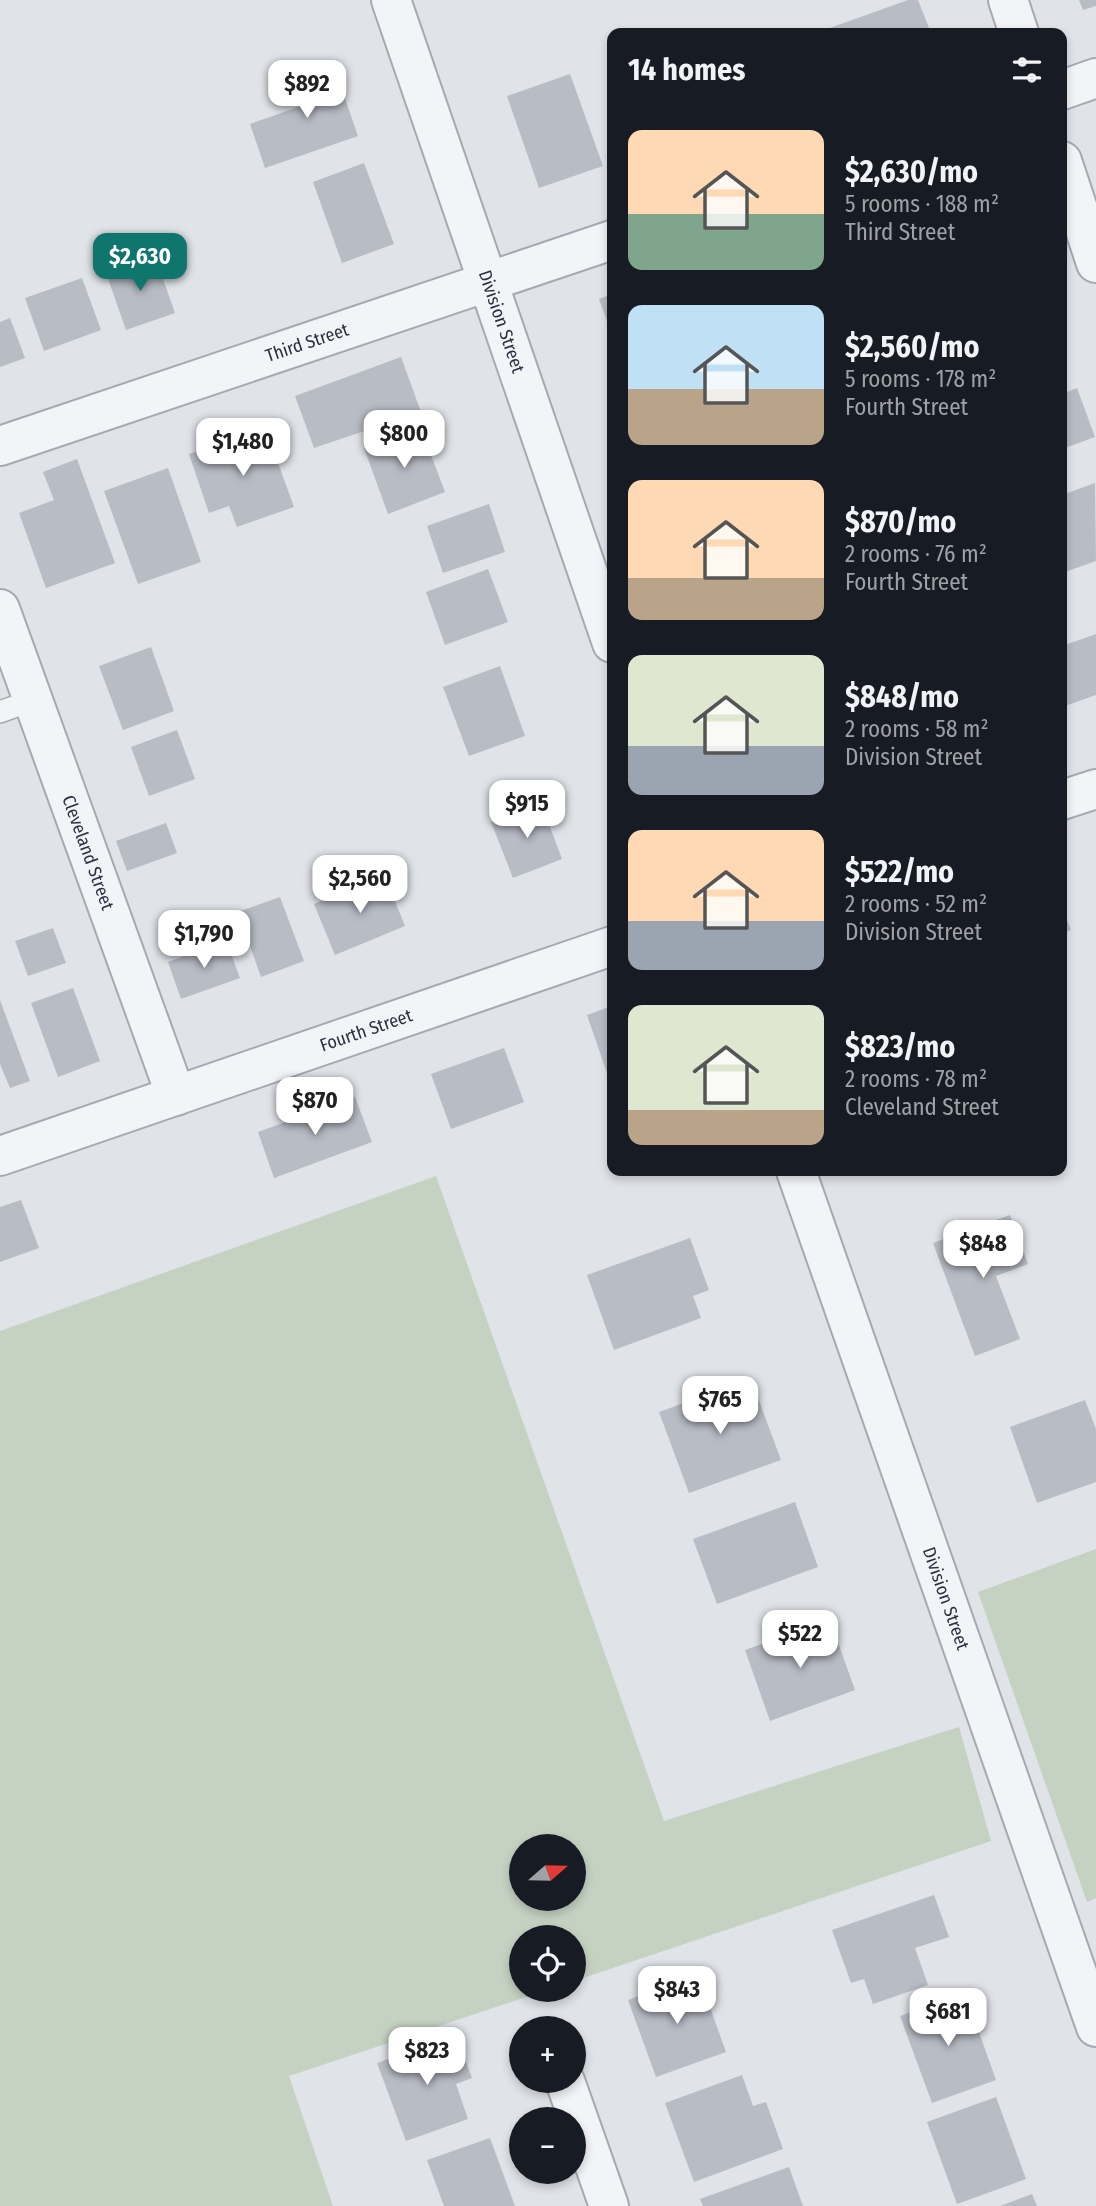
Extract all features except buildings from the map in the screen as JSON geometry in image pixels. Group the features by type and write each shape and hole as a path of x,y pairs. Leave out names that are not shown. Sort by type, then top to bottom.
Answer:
{"street":[{"name":"Division Street","path":"391,0 607,628"},
{"path":"1007,0 1017,28"},
{"path":"1067,88 1096,78"},
{"path":"1067,176 1096,263"},
{"name":"Third Street","path":"0,446 607,242"},
{"name":"Cleveland Street","path":"0,609 16,706 176,1096"},
{"path":"1067,798 1096,789"},
{"name":"Fourth Street","path":"0,1156 607,948"},
{"name":"Division Street","path":"798,1176 1096,2027"},
{"path":"569,2093 609,2206"}],"green space":[{"path":"436,1176 664,1821 959,1727 991,1841 586,1977 586,1925 509,1925 511,2002 289,2076 333,2206 0,2206 0,1331"},
{"path":"1096,1549 1096,1898 1087,1902 978,1592"}]}
